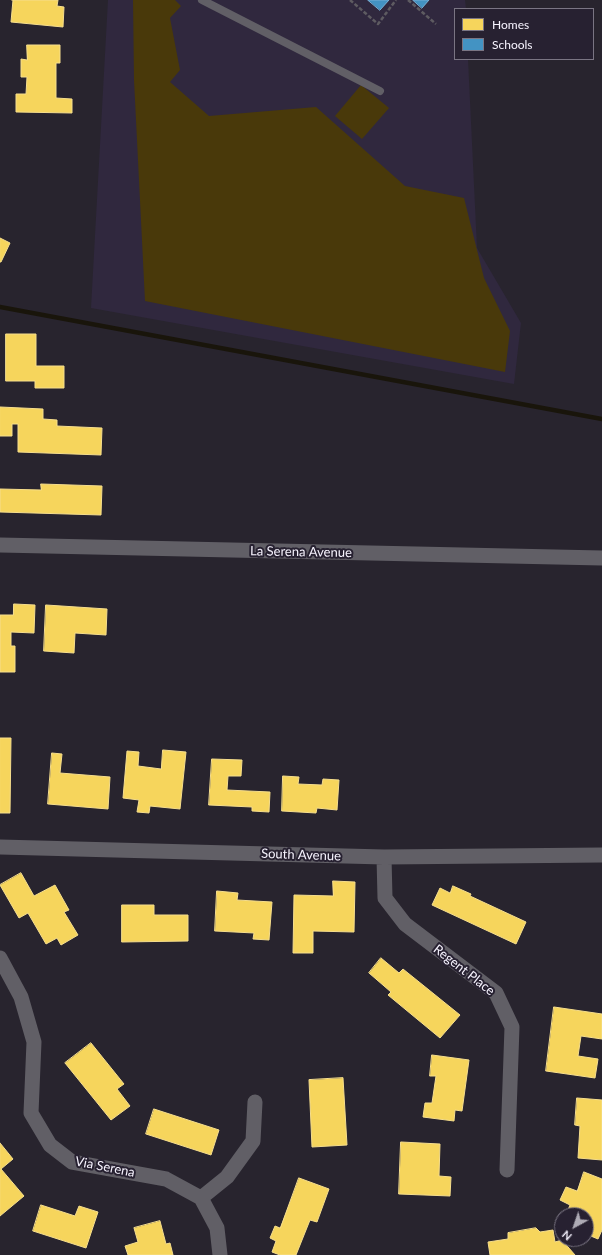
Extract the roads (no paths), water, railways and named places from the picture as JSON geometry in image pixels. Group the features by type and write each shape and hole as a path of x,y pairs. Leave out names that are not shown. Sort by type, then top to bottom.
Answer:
{"street":[{"name":"La Serena Avenue","path":"0,545 602,558"},
{"name":"South Avenue","path":"0,847 384,857 602,855"},
{"name":"Regent Place","path":"384,857 385,898 405,924 496,993 512,1027 507,1170"},
{"name":"Via Serena","path":"0,958 21,997 34,1042 31,1113 50,1145 72,1162 166,1178 201,1198"},
{"path":"220,1255 217,1228 201,1198 227,1177 253,1141 256,1102"}],"lane":[{"path":"202,0 380,91"}],"waterway":[{"path":"0,307 602,419"}]}
